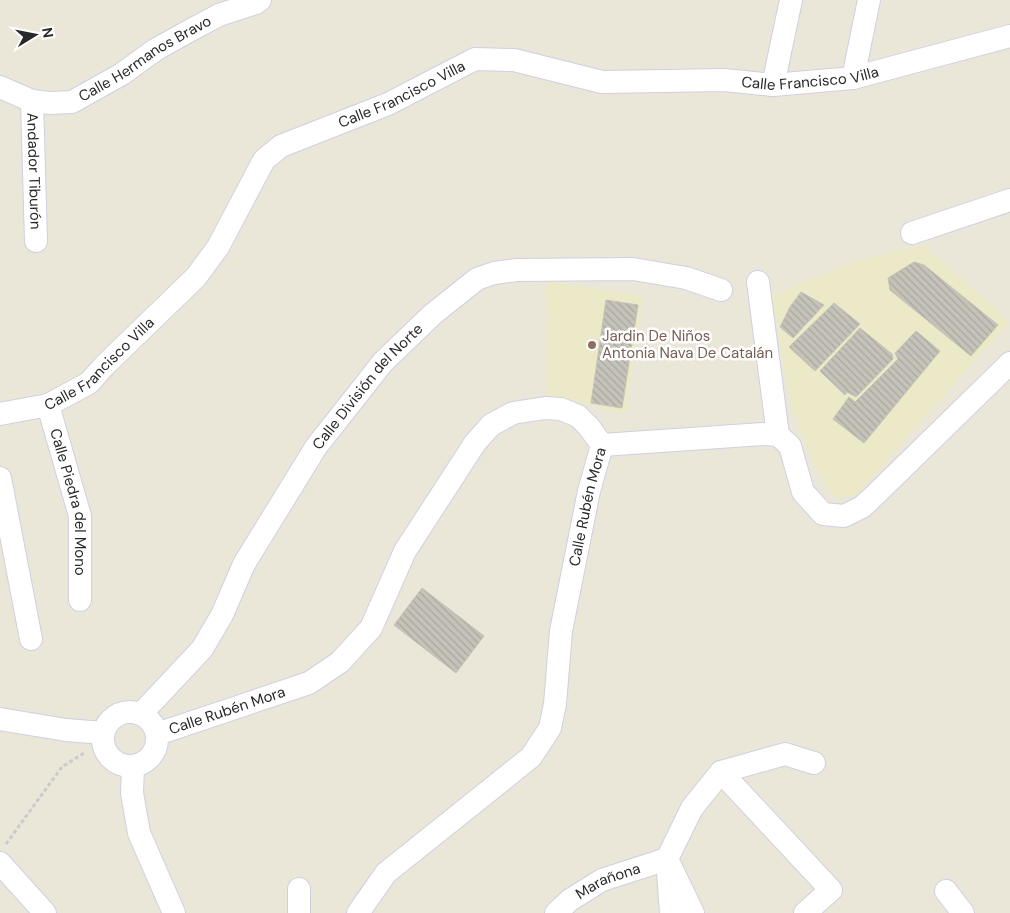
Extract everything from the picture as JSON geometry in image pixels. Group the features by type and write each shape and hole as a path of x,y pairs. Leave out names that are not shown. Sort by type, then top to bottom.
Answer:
{"street":[{"name":"Calle Hermanos Bravo","path":"0,87 32,101 50,103 72,102 122,74 155,50 189,30 219,15 256,4 260,0"},
{"path":"773,85 791,0"},
{"path":"853,78 869,0"},
{"name":"Calle Francisco Villa","path":"0,414 48,405 89,383 104,366 196,277 218,247 264,160 281,146 388,104 475,59 514,60 602,82 724,80 773,85 853,78 1010,36"},
{"name":"Andador Tiburón","path":"32,101 36,241"},
{"path":"912,233 1010,200"},
{"name":"Calle División del Norte","path":"141,714 202,649 222,615 244,564 316,447 383,362 433,314 477,279 494,273 517,270 633,269 686,278 721,290"},
{"path":"758,282 778,435"},
{"path":"602,445 763,434 778,435 790,446 803,492 823,514 844,516 862,507 1010,363"},
{"name":"Calle Piedra del Mono","path":"48,405 80,516 80,600"},
{"name":"Calle Rubén Mora","path":"157,734 309,684 340,662 370,628 405,550 474,443 491,425 513,414 546,408 561,409 578,416 590,427 602,445 589,490 561,631 555,704 550,728 531,757 386,874 358,913"},
{"path":"0,478 31,639"},
{"path":"134,712 141,714 148,719 157,734 157,743 149,759 133,767 116,763 105,750 103,738 111,719 118,715 134,712"},
{"path":"0,719 103,738"},
{"path":"671,913 667,859 692,808 721,772 785,754 814,763"},
{"path":"133,767 132,793 139,834 174,913"},
{"path":"721,772 831,890 805,913"},
{"path":"3,854 45,913"},
{"path":"667,859 693,913"},
{"name":"Marañona","path":"556,913 570,900 602,880 667,859"},
{"path":"299,889 299,913"},
{"path":"946,891 963,913"}],"path":[{"path":"3,854 62,767 103,738"}],"shaded area":[{"path":"924,245 1010,321 856,495 835,498 817,470 792,409 771,296 855,261"},
{"name":"Jardin De Niños Antonia Nava De Catalán","path":"546,281 643,296 626,414 548,395"}],"building":[{"path":"914,262 924,265 998,325 971,356 890,290 888,278"},
{"path":"801,292 824,305 793,338 780,327 790,307"},
{"path":"606,300 638,305 622,408 591,403"},
{"path":"834,303 860,324 815,371 789,347"},
{"path":"860,328 892,354 893,359 856,397 847,392 845,395 820,371"},
{"path":"916,331 940,351 864,443 833,419 849,397 855,402 898,359 895,353"},
{"path":"422,588 484,636 456,673 394,625"}],"place":[{"name":"Jardin De Niños Antonia Nava De Catalán","path":"592,345"}]}
